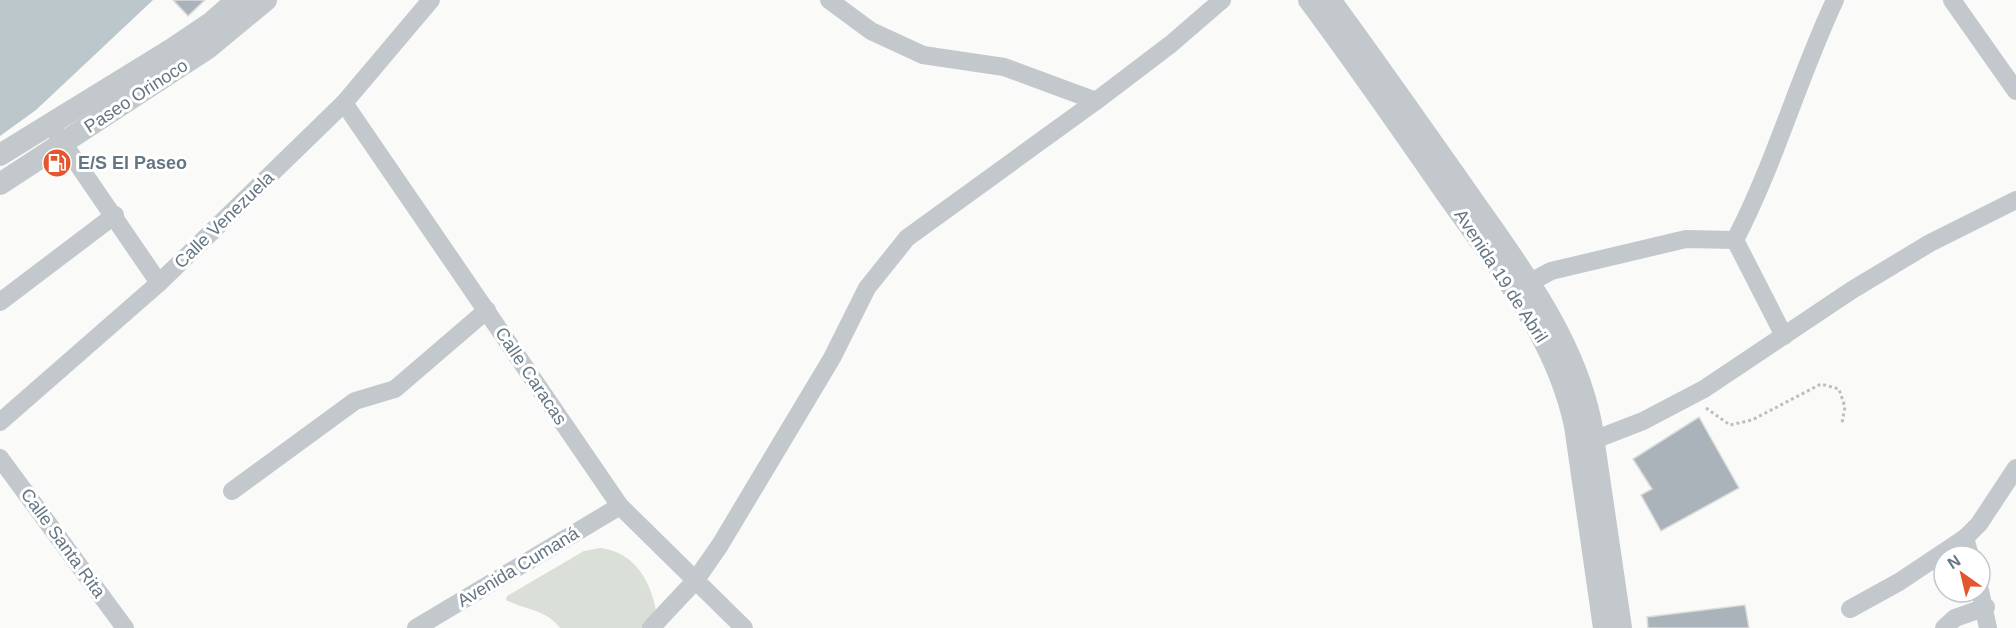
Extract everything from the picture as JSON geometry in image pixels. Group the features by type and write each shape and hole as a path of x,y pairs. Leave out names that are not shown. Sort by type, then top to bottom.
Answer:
{"street":[{"name":"Paseo Orinoco","path":"0,156 172,49 212,22 237,0"},
{"name":"Paseo Orinoco","path":"0,184 224,37 266,0"},
{"name":"Calle Venezuela","path":"0,422 159,283 344,103 431,0"},
{"path":"829,0 871,31 923,55 1004,67 1096,101"},
{"path":"651,628 695,581 779,449 832,358 867,288 907,238 1096,101 1171,44 1222,0"},
{"name":"Avenida 19 de Abril","path":"1309,0 1498,266 1530,316 1555,365 1571,405 1575,426 1604,628"},
{"name":"Avenida 19 de Abril","path":"1330,0 1529,283 1560,337 1580,381 1594,440 1621,628"},
{"path":"1735,240 1751,209 1811,52 1835,0"},
{"path":"1952,0 2016,92"},
{"name":"Calle Caracas","path":"344,103 620,506 744,628"},
{"path":"50,124 115,215 159,283"},
{"path":"1594,440 1643,421 1693,394 1930,243 2014,208"},
{"path":"0,302 115,215"},
{"path":"1529,283 1551,271 1686,239 1735,240"},
{"path":"1735,240 1784,336"},
{"path":"232,491 356,400 395,389 487,310"},
{"name":"Calle Santa Rita","path":"0,458 125,628"},
{"path":"1850,609 1899,582 1965,538 1979,524 2016,468"},
{"name":"Avenida Cumaná","path":"416,628 620,506"},
{"path":"1965,538 1967,544"},
{"path":"1944,628 1976,604"},
{"path":"1984,604 1988,628"}],"path":[{"path":"1693,394 1712,414 1730,425 1752,420 1821,384 1839,389 1845,407 1842,423"}],"shaded area":[{"path":"0,0 153,0 36,110 0,136"},
{"path":"600,548 613,551 633,563 646,581 657,616 646,628 560,628 542,613 506,600 507,596 584,551"}],"building":[{"path":"173,0 205,0 188,16"},
{"path":"1699,417 1739,488 1661,531 1641,495 1652,489 1633,459"},
{"path":"1745,605 1749,628 1648,628 1647,617"}],"place":[{"name":"E/S El Paseo","path":"57,163"}]}
